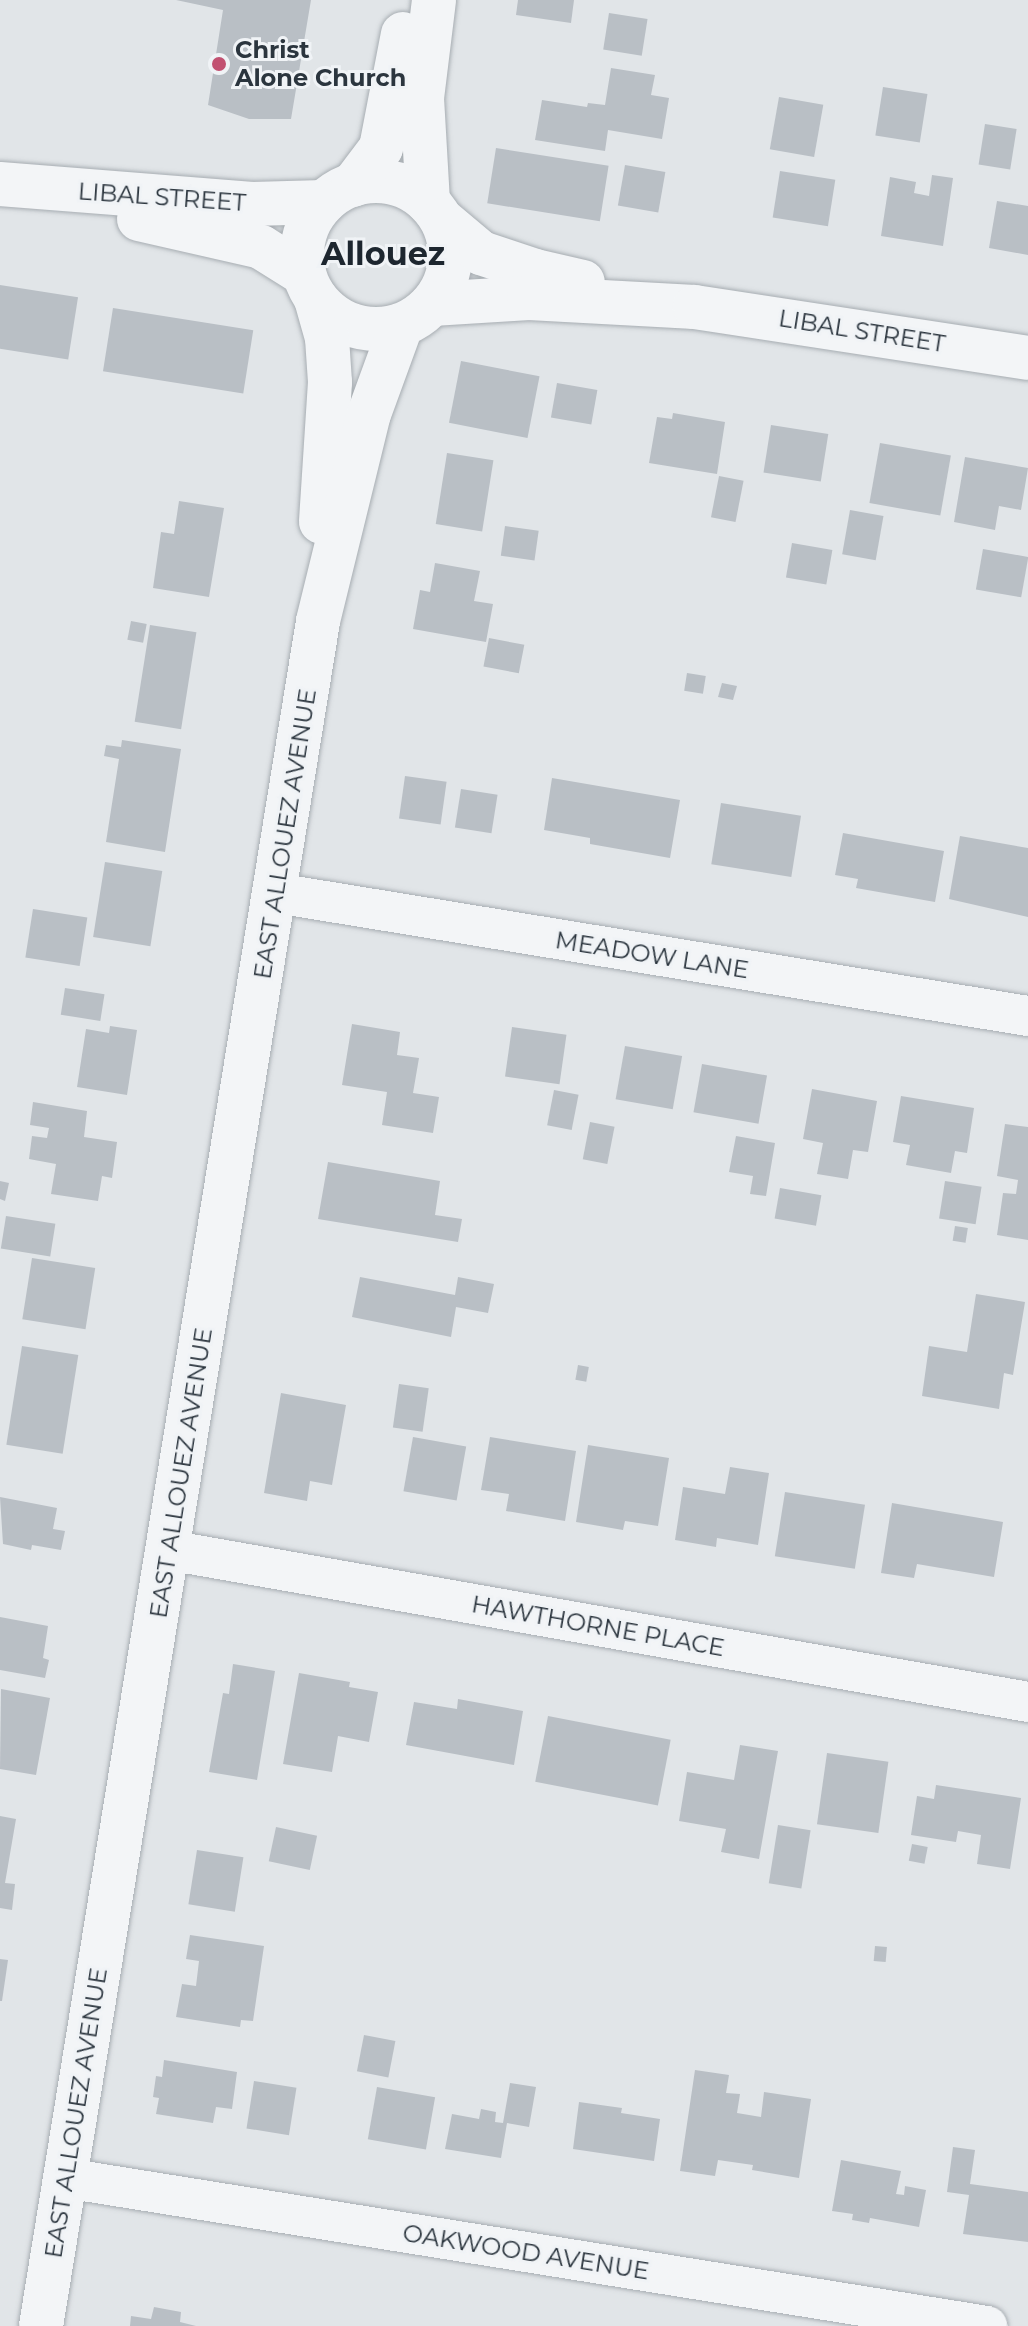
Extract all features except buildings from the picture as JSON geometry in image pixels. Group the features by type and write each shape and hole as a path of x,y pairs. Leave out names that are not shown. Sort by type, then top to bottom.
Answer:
{"street":[{"path":"410,0 381,148 309,223 303,248 310,286 332,316 353,326 377,330 416,315 444,285 450,264 449,241 435,211 422,98 434,0"},
{"path":"339,193 373,181 393,183 412,190 435,211"},
{"name":"LIBAL STREET","path":"0,186 252,204 339,193"},
{"name":"LIBAL STREET","path":"0,186 261,247 310,286"},
{"name":"LIBAL STREET","path":"435,211 481,253 535,271 695,307 1028,358"},
{"name":"EAST ALLOUEZ AVENUE","path":"310,286 327,338 330,382 318,621"},
{"name":"LIBAL STREET","path":"416,315 529,298 695,307"},
{"name":"EAST ALLOUEZ AVENUE","path":"41,2326 318,621 369,414 416,315"},
{"name":"MEADOW LANE","path":"276,893 1028,1016"},
{"name":"HAWTHORNE PLACE","path":"168,1550 1028,1702"},
{"name":"OAKWOOD AVENUE","path":"65,2178 987,2326"}],"place":[{"name":"Christ Alone Church","path":"219,64"}],"district":[{"name":"Allouez","path":"383,254"}]}
